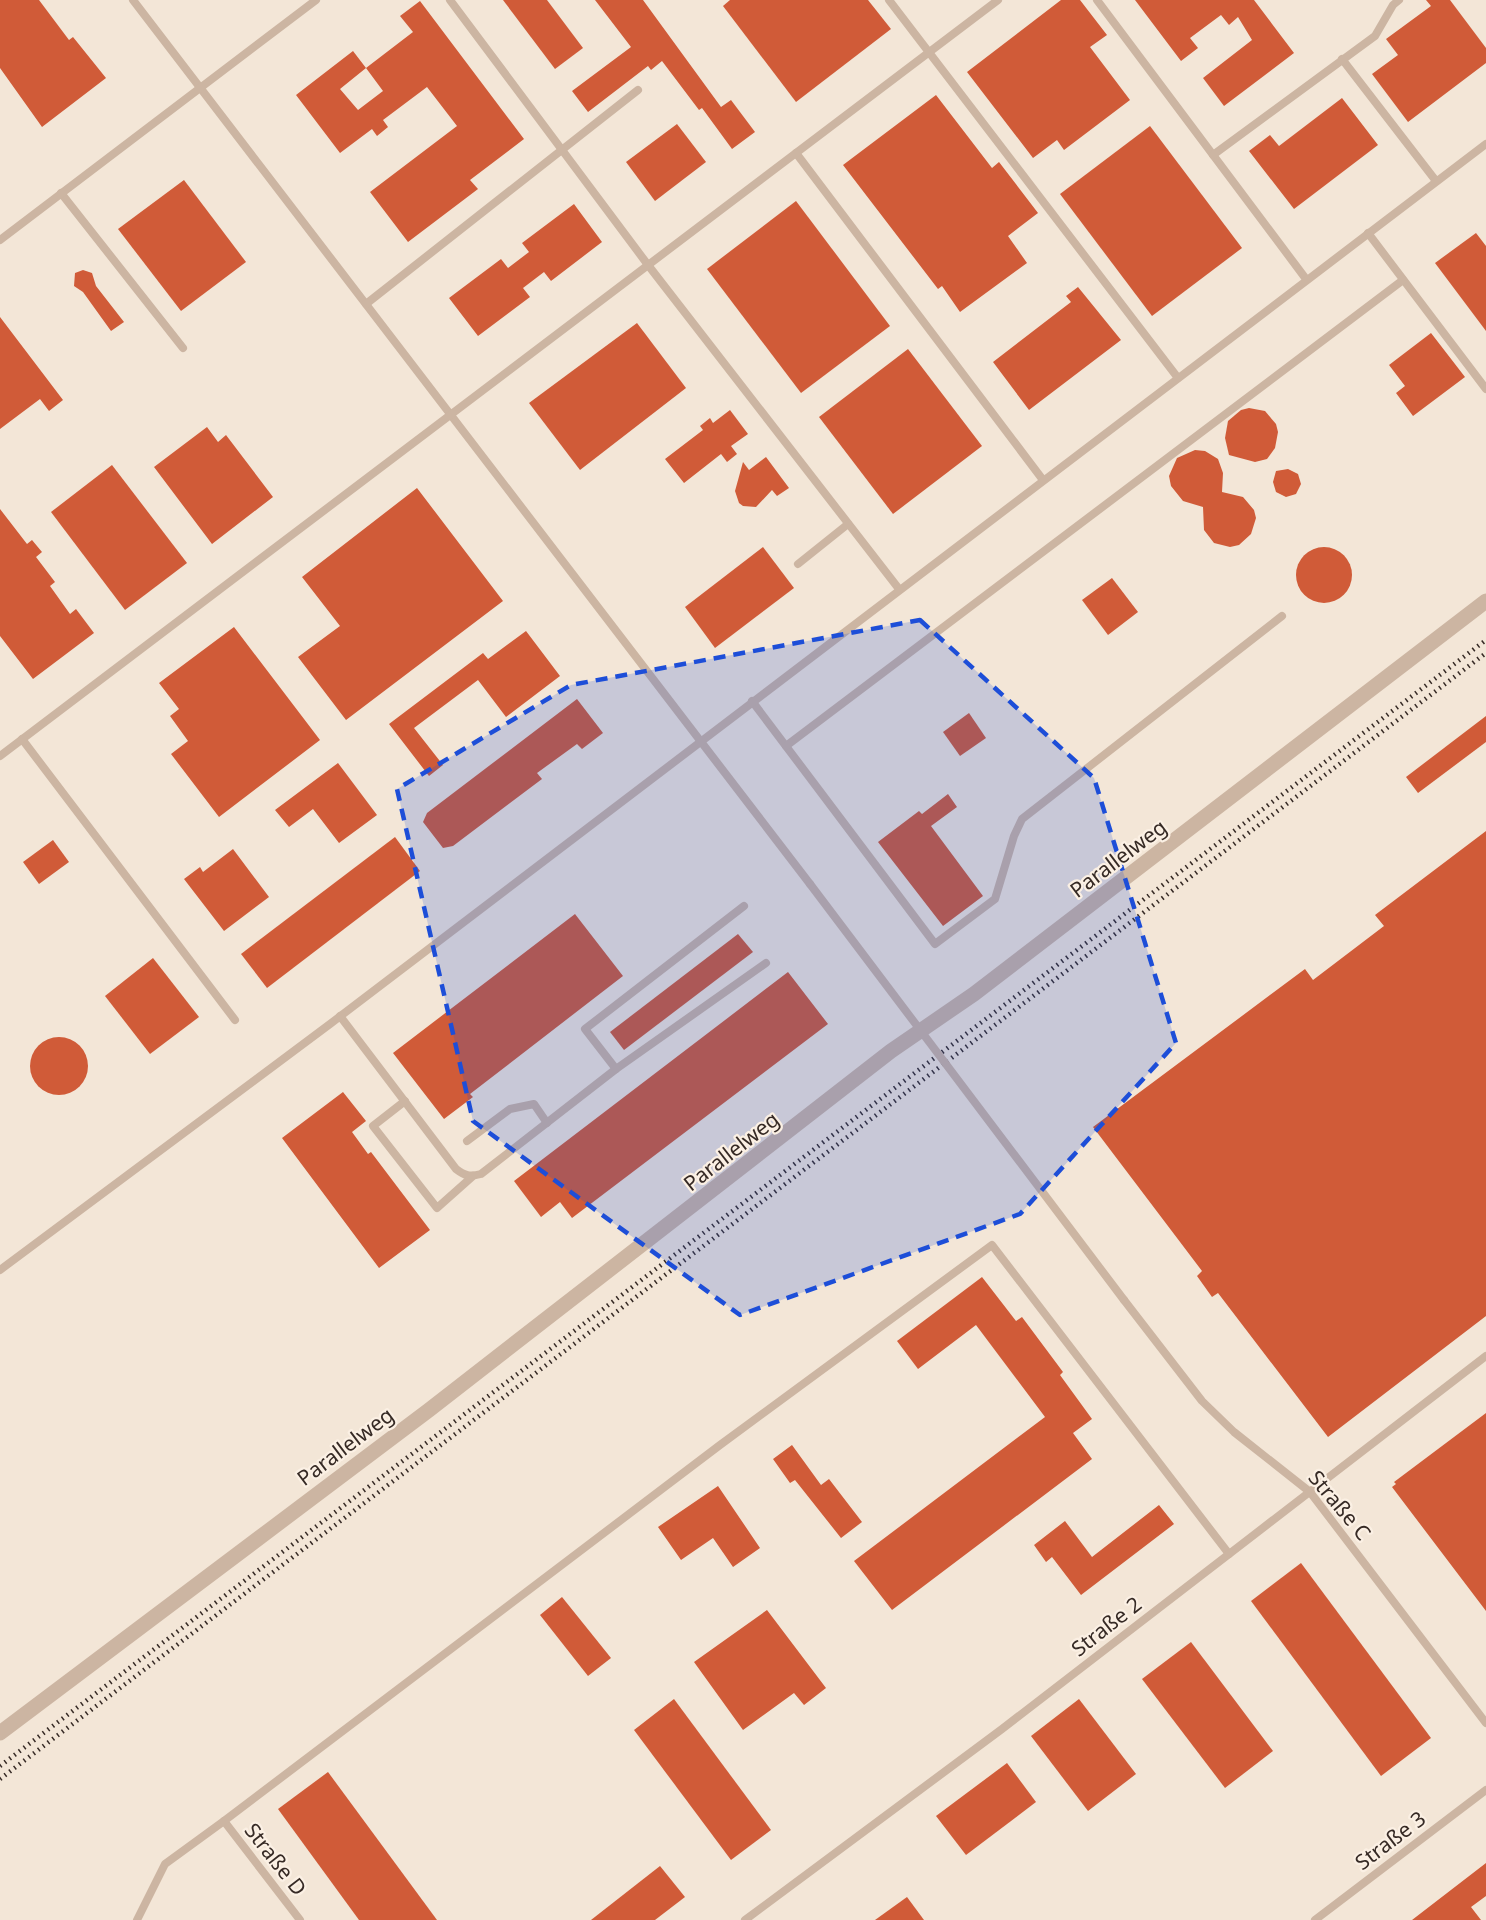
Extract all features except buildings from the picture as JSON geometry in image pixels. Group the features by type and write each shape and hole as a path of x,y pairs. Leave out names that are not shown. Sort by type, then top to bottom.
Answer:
{"street":[{"name":"Parallelweg","path":"0,1733 429,1410 891,1051 1016,962 1486,601"}],"lane":[{"name":"Straße C","path":"133,0 701,740 1202,1401 1234,1432 1311,1491 1486,1723"},
{"path":"0,240 315,0"},
{"path":"450,0 648,265 899,590"},
{"path":"889,0 1178,378"},
{"path":"0,756 998,0"},
{"path":"1096,0 1306,279"},
{"path":"1213,155 1375,36 1393,5 1399,0"},
{"path":"1342,60 1436,181"},
{"path":"366,304 638,90"},
{"path":"0,1270 340,1016 1486,144"},
{"path":"796,153 1043,480"},
{"path":"62,193 183,348"},
{"path":"1368,233 1486,389"},
{"path":"786,746 1404,280"},
{"path":"798,564 848,524"},
{"path":"752,701 935,944 995,899 1014,836 1022,819 1282,616"},
{"path":"22,739 236,1020"},
{"path":"616,1069 585,1029 744,906"},
{"path":"340,1016 456,1169 465,1176 473,1176 481,1174 616,1069 766,963"},
{"path":"405,1101 373,1126 436,1208 473,1176"},
{"path":"467,1141 510,1109 534,1104 547,1123"},
{"path":"137,1920 165,1864 720,1445 992,1245 1229,1554"},
{"name":"Straße 2","path":"745,1920 1002,1729 1486,1356"},
{"name":"Straße 3","path":"1315,1920 1486,1790"},
{"name":"Straße D","path":"224,1821 300,1920"}],"highlighted area":[{"path":"920,620 1094,778 1176,1043 1020,1214 740,1315 473,1121 397,789 571,685"}],"railway":[{"path":"0,1766 1486,640"},
{"path":"0,1779 1486,653"}]}
